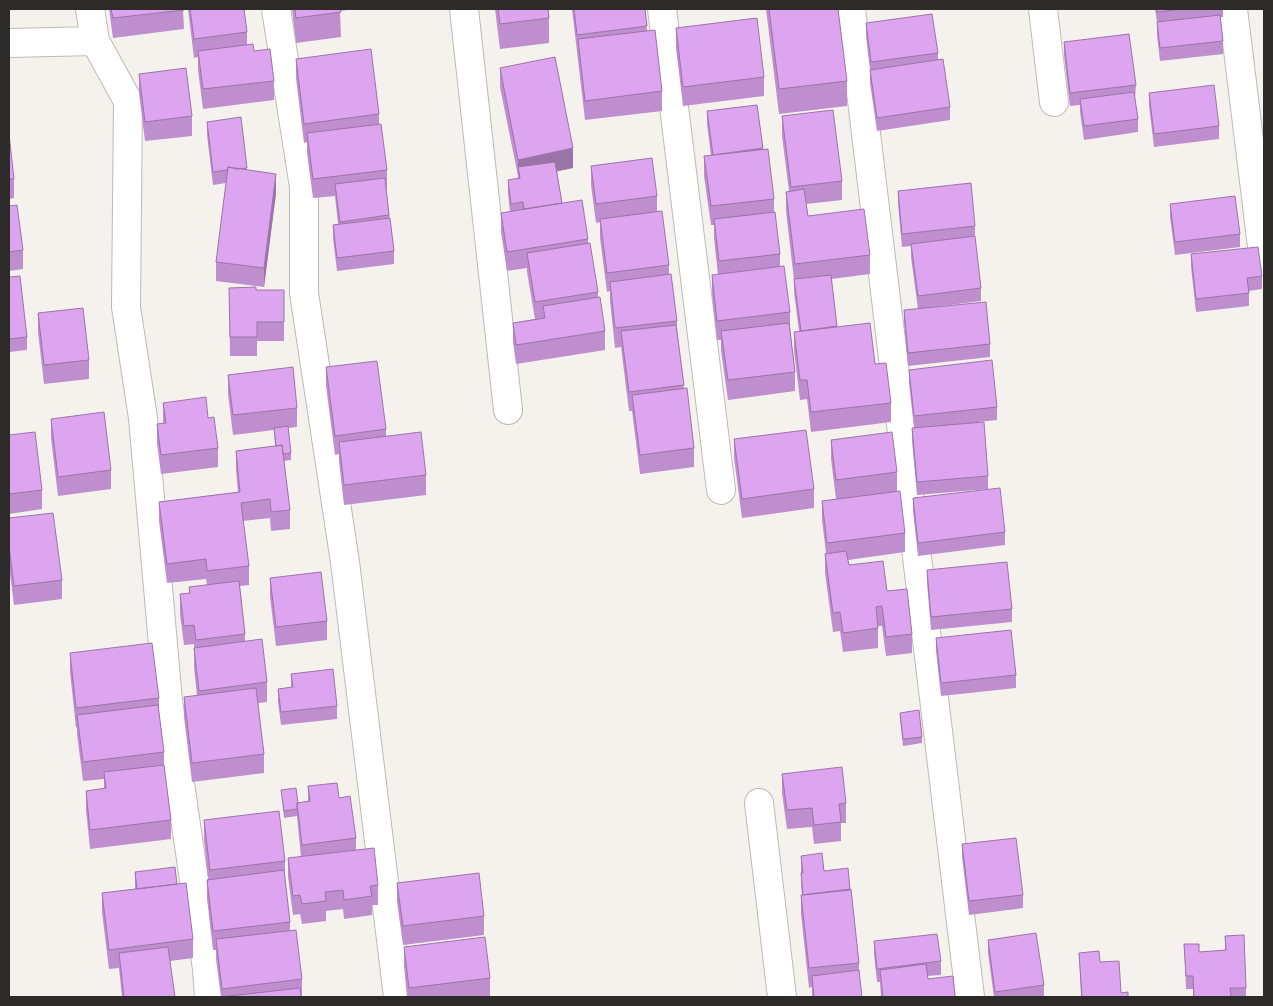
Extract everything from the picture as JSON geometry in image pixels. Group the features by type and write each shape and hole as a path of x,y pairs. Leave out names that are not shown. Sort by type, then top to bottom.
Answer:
{"street":[{"path":"90,9 95,41 128,101 126,307 143,418 168,701 209,997"},
{"path":"276,9 304,187 304,293 345,562 398,997"},
{"path":"464,9 508,410"},
{"path":"662,9 721,490"},
{"path":"851,9 970,997"},
{"path":"1043,9 1054,102"},
{"path":"1233,9 1264,263"},
{"path":"9,43 95,41"},
{"path":"758,803 782,997"}],"building":[{"path":"111,9 183,9 184,10 113,18"},
{"path":"190,9 244,9 247,32 194,39"},
{"path":"295,9 340,9 341,12 296,18"},
{"path":"498,9 548,9 549,18 500,24"},
{"path":"574,9 645,9 647,26 577,35"},
{"path":"769,9 838,9 847,81 779,89"},
{"path":"1157,9 1183,9 1157,12"},
{"path":"932,14 938,53 871,62 866,23"},
{"path":"1220,15 1223,41 1160,48 1157,22"},
{"path":"757,18 764,77 683,87 676,28"},
{"path":"655,30 662,91 585,101 578,39"},
{"path":"1129,34 1136,85 1070,93 1064,42"},
{"path":"253,44 254,51 270,49 274,81 203,89 198,51"},
{"path":"371,49 379,114 304,124 296,59"},
{"path":"555,57 573,148 518,160 500,68"},
{"path":"943,59 950,107 877,118 870,70"},
{"path":"186,68 192,116 145,122 139,74"},
{"path":"1214,85 1219,126 1154,134 1149,93"},
{"path":"1134,92 1138,119 1084,126 1080,99"},
{"path":"757,105 763,148 713,155 707,111"},
{"path":"833,110 842,181 791,187 782,116"},
{"path":"241,117 247,168 237,169 228,167 227,170 213,172 207,122"},
{"path":"381,124 387,170 313,179 307,133"},
{"path":"9,134 14,179 9,179"},
{"path":"768,149 774,199 711,206 704,156"},
{"path":"652,158 657,196 596,204 591,166"},
{"path":"555,162 562,203 524,209 523,202 511,204 508,180 520,178 518,167"},
{"path":"228,167 276,174 264,268 216,262"},
{"path":"385,178 389,215 340,222 335,184"},
{"path":"971,183 975,226 902,234 898,191"},
{"path":"804,189 808,216 864,209 870,255 795,264 786,192"},
{"path":"1235,196 1240,234 1175,242 1170,204"},
{"path":"582,200 588,239 507,252 501,213"},
{"path":"17,205 23,250 9,252 9,206"},
{"path":"662,211 669,265 607,273 600,219"},
{"path":"775,212 780,254 719,261 714,219"},
{"path":"390,218 394,251 337,258 333,225"},
{"path":"975,236 981,288 918,296 911,244"},
{"path":"590,243 598,292 535,302 527,253"},
{"path":"1258,247 1262,276 1247,278 1249,293 1196,299 1191,254"},
{"path":"784,266 790,312 717,321 712,275"},
{"path":"671,274 677,321 615,328 610,282"},
{"path":"831,275 837,326 801,331 794,279"},
{"path":"20,276 27,337 9,339 9,277"},
{"path":"256,287 256,290 284,290 284,322 257,322 257,337 230,337 229,288"},
{"path":"600,297 605,331 516,345 513,323 545,318 543,306"},
{"path":"986,302 990,344 908,353 904,310"},
{"path":"83,308 89,360 44,365 38,313"},
{"path":"789,323 795,372 728,380 721,331"},
{"path":"870,323 875,364 886,363 891,403 811,412 807,380 800,380 794,332"},
{"path":"676,325 684,385 629,392 621,331"},
{"path":"992,360 997,407 914,416 909,370"},
{"path":"377,361 386,429 335,436 326,367"},
{"path":"293,367 297,408 233,415 228,375"},
{"path":"687,388 694,448 640,455 632,395"},
{"path":"206,397 208,418 214,417 218,448 161,455 157,424 166,423 163,403"},
{"path":"104,412 111,470 58,477 51,419"},
{"path":"984,422 988,476 917,482 912,428"},
{"path":"288,426 291,453 283,454 282,445 276,446 274,428"},
{"path":"806,430 814,489 742,499 734,439"},
{"path":"35,432 42,490 9,494 9,435"},
{"path":"421,432 426,475 344,485 339,442"},
{"path":"892,432 897,472 836,480 831,440"},
{"path":"282,445 290,510 271,512 270,499 241,503 249,566 207,571 206,559 167,564 159,502 240,492 236,451"},
{"path":"1000,488 1005,532 918,543 913,498"},
{"path":"900,491 905,533 827,543 822,501"},
{"path":"53,513 62,580 14,586 9,546 9,518"},
{"path":"846,551 849,565 883,561 887,591 907,589 912,634 886,637 882,606 876,607 878,628 843,633 840,612 833,613 825,554"},
{"path":"1007,562 1012,609 931,617 927,570"},
{"path":"321,572 327,621 276,627 270,578"},
{"path":"239,581 245,634 196,640 194,625 184,626 180,594 190,593 189,587"},
{"path":"1011,630 1016,675 941,683 936,638"},
{"path":"262,639 267,682 199,691 194,648"},
{"path":"152,643 159,698 76,708 70,653"},
{"path":"333,669 337,706 281,712 278,689 293,687 291,674"},
{"path":"256,688 264,754 192,763 184,697"},
{"path":"158,705 164,752 83,762 77,715"},
{"path":"919,710 922,737 903,739 900,713"},
{"path":"164,765 171,820 90,830 86,791 106,788 104,772"},
{"path":"842,767 846,803 839,804 841,822 814,825 812,808 787,810 782,774"},
{"path":"337,783 339,798 350,796 356,838 302,845 297,803 310,801 308,786"},
{"path":"296,788 297,809 284,811 281,790"},
{"path":"279,811 285,861 210,870 204,820"},
{"path":"1016,838 1023,895 969,901 962,844"},
{"path":"374,848 378,885 370,886 372,896 344,900 343,890 325,892 326,901 302,904 300,895 293,896 288,858"},
{"path":"822,853 824,871 848,868 850,890 803,895 801,856"},
{"path":"175,867 177,884 137,889 135,872"},
{"path":"284,870 290,922 213,931 207,880"},
{"path":"479,873 484,916 403,926 397,883"},
{"path":"186,883 193,939 109,950 102,893"},
{"path":"851,889 859,963 809,968 801,895"},
{"path":"296,930 302,979 222,989 216,939"},
{"path":"1036,933 1044,985 995,992 988,940"},
{"path":"937,934 941,961 877,969 874,941"},
{"path":"1244,935 1246,988 1230,988 1231,997 1194,997 1193,976 1186,976 1184,944 1199,944 1199,952 1226,950 1225,936"},
{"path":"485,937 490,978 409,988 404,947"},
{"path":"168,947 175,997 124,997 119,953"},
{"path":"1099,951 1100,962 1119,961 1121,993 1128,992 1128,997 1082,997 1079,953"},
{"path":"926,964 928,979 953,976 955,997 883,997 880,970"},
{"path":"859,970 862,997 814,997 812,976"},
{"path":"300,988 301,997 221,997"}]}
